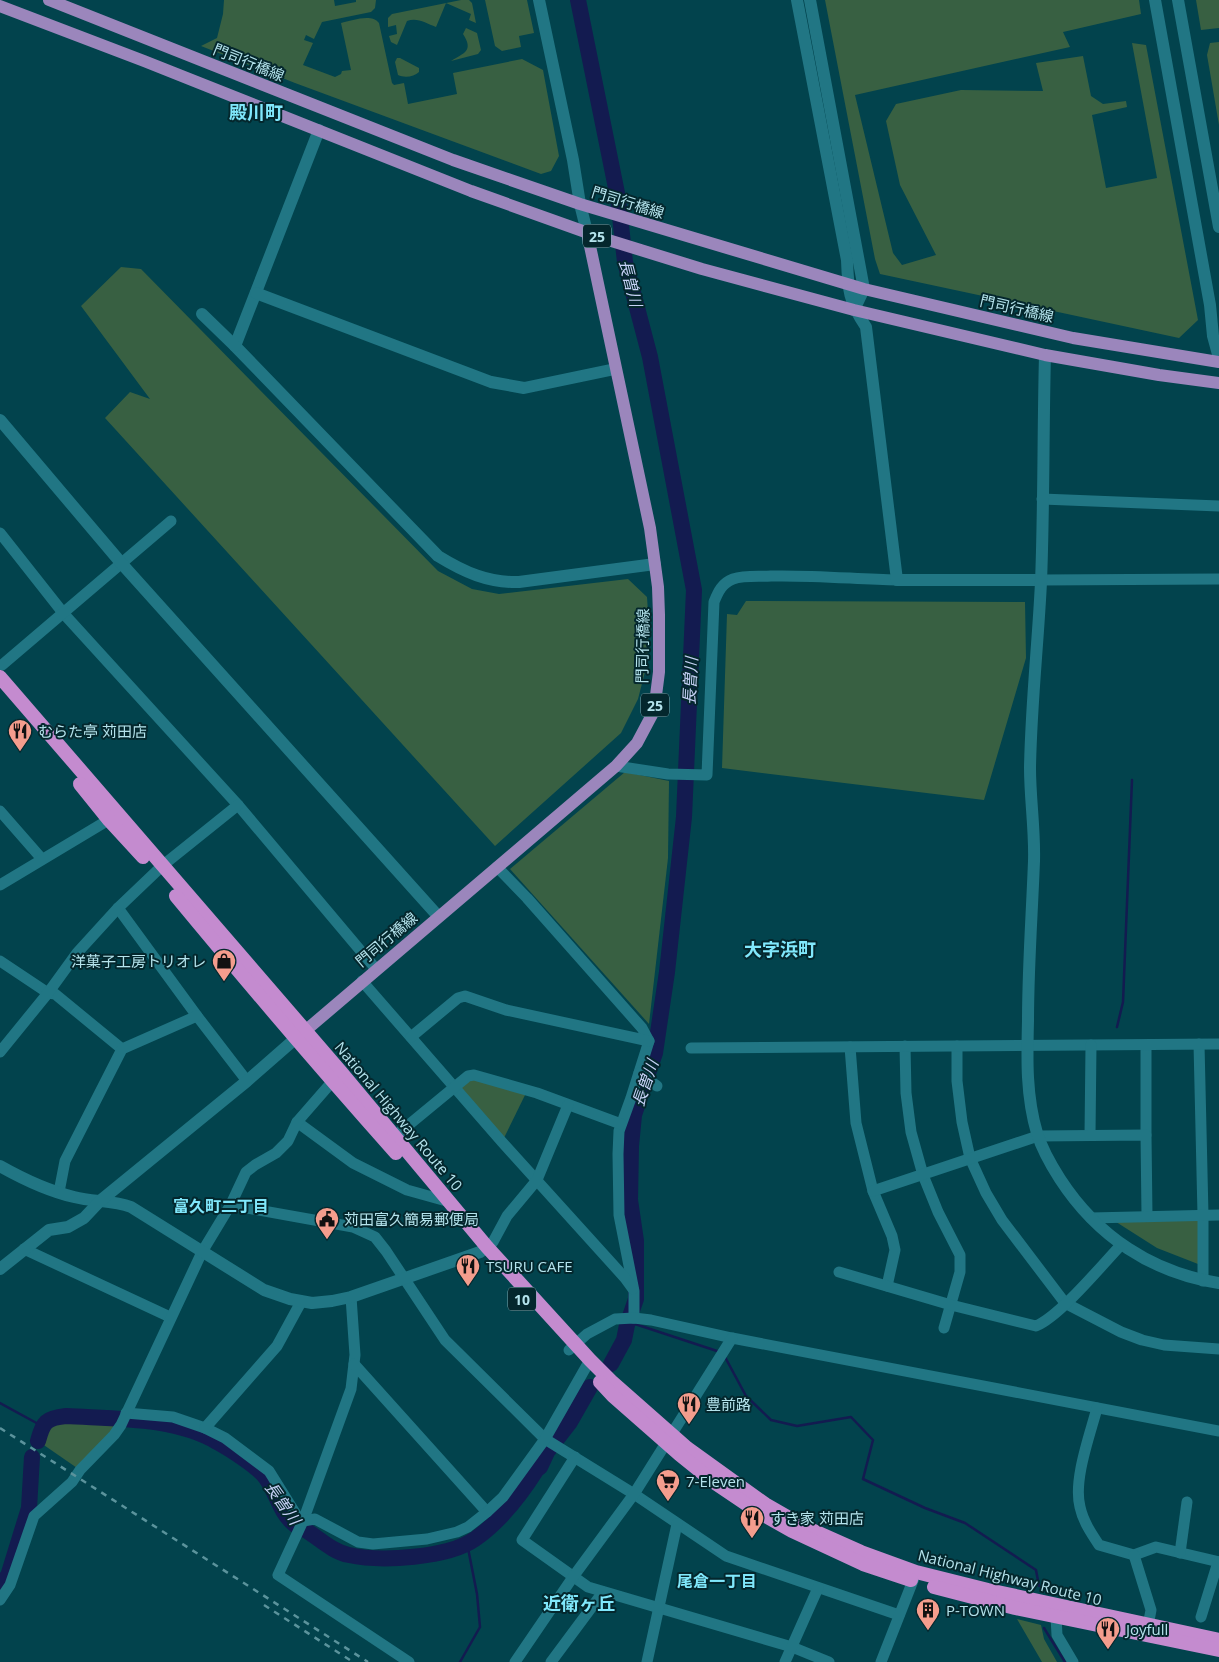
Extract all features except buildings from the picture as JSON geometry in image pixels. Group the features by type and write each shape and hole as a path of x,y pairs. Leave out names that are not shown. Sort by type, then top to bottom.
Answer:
{"highway":[{"name":"National Highway Route 10","path":"0,677 114,817"},
{"name":"National Highway Route 10","path":"0,689 160,869 300,1035 394,1137 450,1202 483,1250"},
{"name":"National Highway Route 10","path":"337,1076 434,1197 588,1364 613,1396 669,1438 715,1483 755,1510 792,1531 863,1564 1219,1640"},
{"name":"National Highway Route 10","path":"915,1576 956,1593 1056,1617 1219,1650"}],"main road":[{"name":"門司行橋線","path":"49,0 453,160 580,204 864,289 1073,338 1219,360"},
{"name":"25","path":"0,6 471,191 605,239 702,269 854,310 1045,355 1159,375 1219,383"},
{"name":"門司行橋線","path":"300,1035 616,766 637,743 654,711 660,643 658,586 655,564 642,489 587,232"}],"street":[{"path":"539,0 587,232"},
{"path":"797,0 847,260 848,284 854,310 866,327 897,580"},
{"path":"810,0 864,289 854,310"},
{"path":"1155,0 1210,305 1213,336 1219,360"},
{"path":"1178,0 1219,227"},
{"path":"235,346 319,130"},
{"path":"256,293 491,382 524,388 615,369"},
{"path":"202,314 438,556 453,565 468,573 501,582 518,582 655,564"},
{"path":"1045,355 1041,580 1030,768 1034,857 1029,947 1028,1046 1030,1102 1038,1136 1059,1177 1090,1218 1121,1245 1157,1266 1203,1281 1219,1283"},
{"path":"1,422 122,564 438,916"},
{"path":"1042,499 1219,506"},
{"path":"0,665 64,614 171,521"},
{"path":"0,533 64,614 238,805 376,969"},
{"path":"616,766 668,774 707,775 714,602 718,591 724,584 733,579 792,576 897,580 1219,579"},
{"path":"0,1052 78,953 118,908 160,869 238,805"},
{"path":"0,812 42,859"},
{"path":"0,885 114,817"},
{"path":"497,866 642,1028 649,1041 642,1075 619,1131 619,1215 634,1291 634,1318"},
{"path":"118,908 247,1081"},
{"path":"0,961 48,993 55,994 122,1049"},
{"path":"362,981 625,1278 634,1291"},
{"path":"411,1036 458,998 465,996 506,1010 649,1041"},
{"path":"59,1192 65,1161 122,1049 197,1016"},
{"path":"0,1268 49,1230 68,1227 84,1218 100,1201 247,1081 300,1035"},
{"path":"1199,1044 1203,1281"},
{"path":"692,1048 1219,1044"},
{"path":"1090,1135 1092,1045"},
{"path":"1146,1045 1147,1216"},
{"path":"905,1046 906,1093 911,1132 923,1174 938,1212 960,1255 960,1272 944,1328"},
{"path":"957,1046 957,1081 961,1114 970,1158 986,1193 1002,1220 1065,1303 1121,1332 1142,1340 1164,1346 1219,1349"},
{"path":"850,1047 856,1123 874,1191 892,1236 895,1250 887,1286"},
{"path":"394,1137 468,1076 474,1075 537,1094 621,1124"},
{"path":"642,1075 657,1086"},
{"path":"0,1600 10,1586 34,1516 72,1482 80,1470 114,1435 124,1418 202,1252 232,1204 246,1172 276,1153 288,1141 297,1122 337,1076"},
{"path":"0,1166 21,1177 75,1198 118,1202 131,1207 264,1290 301,1302 332,1301 351,1297 483,1250 493,1242 507,1216 537,1180 568,1105"},
{"path":"297,1122 353,1163 407,1190 450,1202"},
{"path":"874,1191 1038,1136 1146,1135"},
{"path":"232,1204 366,1231 375,1237 445,1340 545,1439 634,1494 726,1556 899,1615"},
{"path":"1090,1218 1219,1215"},
{"path":"839,1272 951,1305 1036,1326 1045,1322 1065,1303 1121,1245"},
{"path":"24,1249 170,1317"},
{"path":"351,1297 355,1355 351,1389 303,1521 278,1575 409,1662"},
{"path":"205,1428 277,1346 301,1302"},
{"path":"572,1347 587,1334 615,1319 634,1318 651,1320 732,1338 1219,1431"},
{"path":"515,1662 573,1576 634,1494 732,1338"},
{"path":"354,1364 487,1512"},
{"path":"124,1418 173,1417 205,1428 225,1438 269,1471 296,1516 303,1521 316,1519 358,1542 373,1544 427,1539 468,1527 503,1497 545,1439 588,1364"},
{"path":"1096,1408 1079,1477 1078,1497 1084,1521 1099,1545 1134,1555 1156,1547 1218,1562 1201,1617"},
{"path":"575,1457 522,1540 588,1587 792,1647 828,1662"},
{"path":"1180,1553 1187,1502"},
{"path":"647,1662 677,1524"},
{"path":"1134,1555 1151,1610 1148,1626"},
{"path":"881,1662 915,1576"},
{"path":"785,1662 818,1588"},
{"path":"551,1662 603,1592"},
{"path":"1047,1604 1056,1617 1057,1635 1073,1662"}],"green space":[{"path":"224,0 334,0 335,6 356,2 356,0 376,0 375,8 371,12 322,22 314,39 306,35 304,40 313,43 303,65 335,77 341,74 342,71 351,70 341,23 361,18 371,18 379,23 392,83 394,85 404,83 408,104 457,94 453,73 522,59 543,70 559,156 551,171 541,174 295,83 201,46 217,38 223,14"},
{"path":"469,0 472,3 476,23 469,20 471,14 446,3"},
{"path":"485,0 527,0 534,33 519,36 521,47 502,51 495,46"},
{"path":"825,0 1139,0 1141,14 1063,32 1070,47 855,95 893,253 902,265 936,255 900,185 886,121 896,104 961,90 1043,91 1036,63 1083,56 1091,96 1103,104 1126,101 1127,107 1092,115 1106,188 1157,178 1132,43 1146,45 1198,320 1179,338 880,274 875,259"},
{"path":"1196,0 1219,0 1219,28 1201,30"},
{"path":"446,3 436,27 418,20 407,21 397,45 391,42 389,36 397,34 396,25 388,27 388,18 392,14"},
{"path":"466,28 477,33 481,50 478,54 451,61 466,51 468,44 463,34"},
{"path":"1219,42 1219,125 1207,55 1210,43"},
{"path":"397,58 419,68 419,72 409,76 398,75 395,62"},
{"path":"121,267 141,269 438,571 472,589 499,594 628,579 647,597 649,627 647,664 638,699 621,733 495,846 105,418 130,392 150,399 81,306"},
{"path":"746,601 1025,602 1026,658 984,800 722,768 727,614 737,615"},
{"path":"625,772 669,781 668,858 649,1024 510,869"},
{"path":"468,1076 527,1091 502,1142 456,1087"},
{"path":"1201,1212 1198,1264 1157,1248 1113,1220"},
{"path":"66,1416 123,1419 80,1470 38,1441 46,1422 53,1418"},
{"path":"1017,1619 1041,1625 1044,1639 1057,1662 1042,1662"}],"waterway":[{"name":"長曽川","path":"578,0 618,198 625,262 650,357 694,590 684,817 667,972 655,1053 634,1115 631,1146 630,1200 636,1241 636,1299 624,1340 611,1364"},
{"path":"1117,1027 1123,1002 1132,780"},
{"path":"632,1323 720,1352"},
{"path":"725,1357 746,1396 771,1420 797,1426 851,1417 873,1440 863,1479 925,1508 965,1523 1036,1570 1039,1586"},
{"name":"長曽川","path":"38,1441 46,1422 54,1418 66,1416 144,1421 182,1428 217,1442 257,1469 266,1478 281,1508 296,1526 332,1548 349,1555 362,1557 414,1557 463,1545 475,1539 493,1524 524,1489 540,1467 546,1453 570,1422 590,1387"},
{"path":"0,1403 42,1426"},
{"name":"長曽川","path":"0,1584 8,1576 29,1508 32,1457"},
{"path":"460,1662 480,1627 477,1594 467,1543"},
{"path":"1044,1628 1065,1662"}],"railway":[{"path":"0,1428 368,1662"},
{"path":"264,1605 353,1662"}],"place":[{"name":"むらた亭 苅田店","path":"20,752"},
{"name":"洋菓子工房トリオレ","path":"224,982"},
{"name":"苅田富久簡易郵便局","path":"327,1240"},
{"name":"TSURU CAFE","path":"468,1287"},
{"name":"豊前路","path":"689,1425"},
{"name":"7-Eleven","path":"668,1502"},
{"name":"すき家 苅田店","path":"752,1539"},
{"name":"P-TOWN","path":"928,1631"},
{"name":"Joyfull","path":"1108,1650"}],"district":[{"name":"殿川町","path":"256,112"},
{"name":"大字浜町","path":"780,949"},
{"name":"富久町二丁目","path":"221,1206"},
{"name":"尾倉一丁目","path":"717,1581"},
{"name":"近衛ヶ丘","path":"579,1603"}]}
